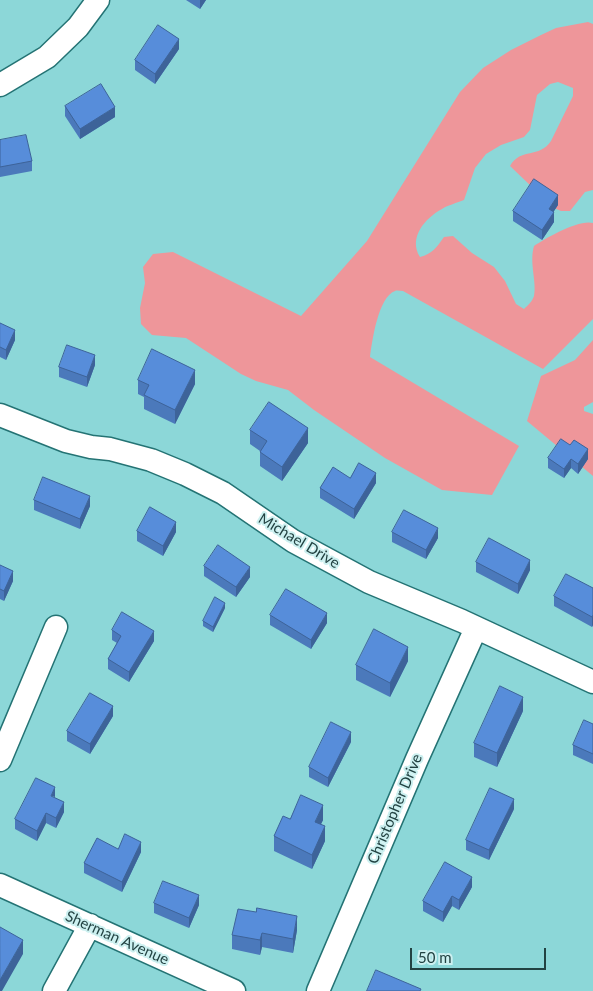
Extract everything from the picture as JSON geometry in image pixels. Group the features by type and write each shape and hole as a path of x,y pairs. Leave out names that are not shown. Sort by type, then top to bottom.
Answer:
{"street":[{"path":"0,85 47,57 78,27 98,0"},
{"name":"Michael Drive","path":"0,415 66,440 144,458 185,474 223,493 293,541 369,582 476,628 593,682"},
{"path":"0,760 56,627"},
{"name":"Christopher Drive","path":"318,991 413,768 476,628"},
{"name":"Sherman Avenue","path":"0,885 234,991"},
{"path":"54,991 90,925"}],"shaded area":[{"path":"588,22 593,24 593,190 585,192 570,211 561,211 554,208 510,166 514,160 525,154 541,150 551,141 573,96 573,88 558,82 550,84 537,95 530,130 524,137 501,145 486,154 475,168 464,200 444,208 424,223 417,236 416,243 420,257 434,250 444,237 453,236 472,253 494,267 505,281 516,304 524,309 531,302 535,291 532,259 534,246 571,226 593,223 593,319 543,369 403,291 395,291 389,295 380,311 374,331 370,357 519,446 492,495 442,490 385,458 288,390 256,381 241,374 186,338 152,335 141,324 140,308 145,283 143,267 153,254 173,252 301,316 367,241 460,92 483,68 511,50 556,28"},
{"path":"593,340 593,402 584,407 584,411 593,414 593,476 527,421 541,376 575,360"}],"building":[{"path":"158,25 179,39 155,74 135,60"},
{"path":"101,84 115,107 80,129 65,106"},
{"path":"26,135 32,161 0,167 0,140"},
{"path":"534,179 558,195 549,209 554,212 542,230 513,211"},
{"path":"0,323 15,330 6,350 0,347"},
{"path":"67,345 95,355 87,377 59,367"},
{"path":"152,349 195,370 175,410 144,395 149,385 138,380"},
{"path":"269,402 308,428 282,467 260,452 267,441 250,430"},
{"path":"561,439 570,445 574,440 588,449 578,464 571,459 564,469 548,458"},
{"path":"359,463 376,473 354,509 320,488 333,467 350,478"},
{"path":"43,477 90,496 80,519 34,500"},
{"path":"150,507 176,522 163,546 137,531"},
{"path":"404,510 438,528 426,550 392,532"},
{"path":"489,538 530,560 518,584 476,562"},
{"path":"218,545 250,567 236,587 204,566"},
{"path":"0,565 13,571 4,591 0,589"},
{"path":"566,574 593,588 592,617 554,596"},
{"path":"286,589 327,613 311,640 270,615"},
{"path":"215,597 225,603 213,627 203,621"},
{"path":"122,612 154,631 129,672 108,659 121,636 112,630"},
{"path":"374,629 408,647 390,683 356,665"},
{"path":"500,686 523,697 497,753 474,743"},
{"path":"90,693 113,706 90,744 67,731"},
{"path":"584,720 593,724 593,754 573,745"},
{"path":"331,722 351,732 328,778 309,767"},
{"path":"36,778 55,787 51,796 64,802 56,818 46,813 37,831 15,819"},
{"path":"490,788 514,799 489,850 466,840"},
{"path":"301,795 323,805 315,822 325,826 312,855 274,836 283,816 290,819"},
{"path":"125,834 141,842 122,882 84,863 97,838 118,849"},
{"path":"445,862 472,877 459,900 452,896 443,912 423,901"},
{"path":"163,881 199,895 189,918 154,903"},
{"path":"257,908 297,916 293,939 262,933 260,940 232,935 238,909 256,912"},
{"path":"0,927 23,940 0,980"},
{"path":"376,970 421,989 420,991 367,991"}]}
